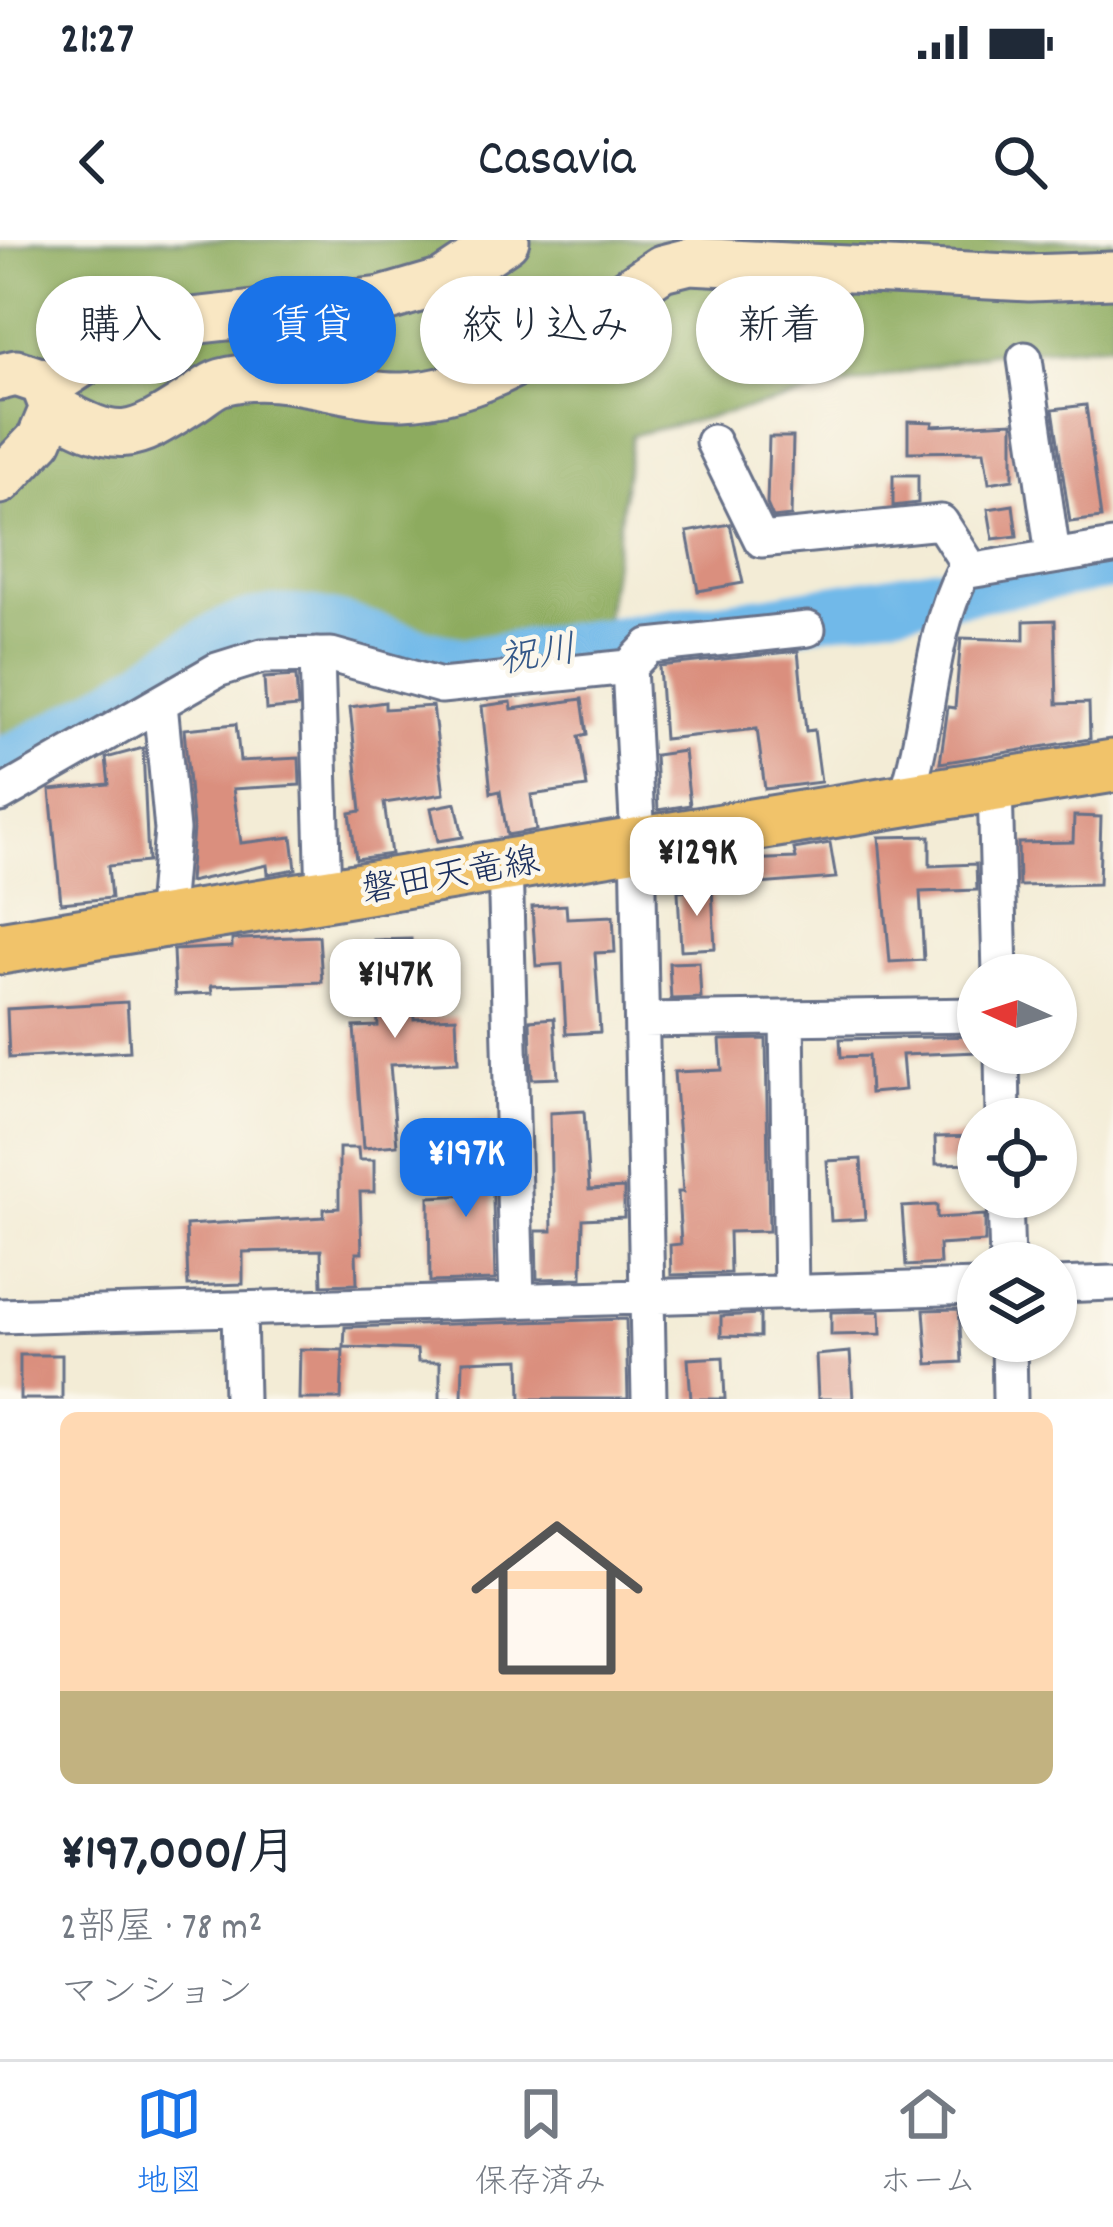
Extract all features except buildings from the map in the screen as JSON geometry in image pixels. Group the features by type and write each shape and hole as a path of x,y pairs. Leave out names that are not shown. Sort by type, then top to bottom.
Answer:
{"main road":[{"name":"磐田天竜線","path":"0,948 638,840 1113,766"}],"street":[{"path":"0,481 40,439 50,398 106,348 165,324 381,300 442,282 506,240"},
{"path":"0,376 27,375 50,398 114,437 140,434 219,382 402,397 455,388 509,368 662,268 690,261 1029,278 1113,275"},
{"path":"1025,359 1054,555"},
{"path":"713,442 761,540 941,522 971,569"},
{"path":"905,799 923,748 947,603 964,572 1113,547"},
{"path":"0,795 217,670 262,656 317,655 440,686 629,667 649,646 808,629"},
{"path":"317,655 324,895"},
{"path":"629,667 638,840 649,1399"},
{"path":"160,703 172,830 164,922"},
{"path":"995,785 999,954"},
{"path":"505,863 517,1301"},
{"path":"642,1021 957,1015"},
{"path":"787,1018 790,1293"},
{"path":"1077,1284 1113,1283"},
{"path":"0,1316 957,1288"},
{"path":"239,1309 241,1399"},
{"path":"1009,1362 1010,1399"}],"green space":[{"path":"38,240 1113,240 1113,344 989,353 864,382 864,276 696,276 696,384 854,384 632,435 603,636 440,641 296,596 49,740 0,760 0,250"}],"waterway":[{"name":"祝川","path":"0,763 93,716 212,641 266,622 332,626 464,663 774,620 1113,564"}]}
